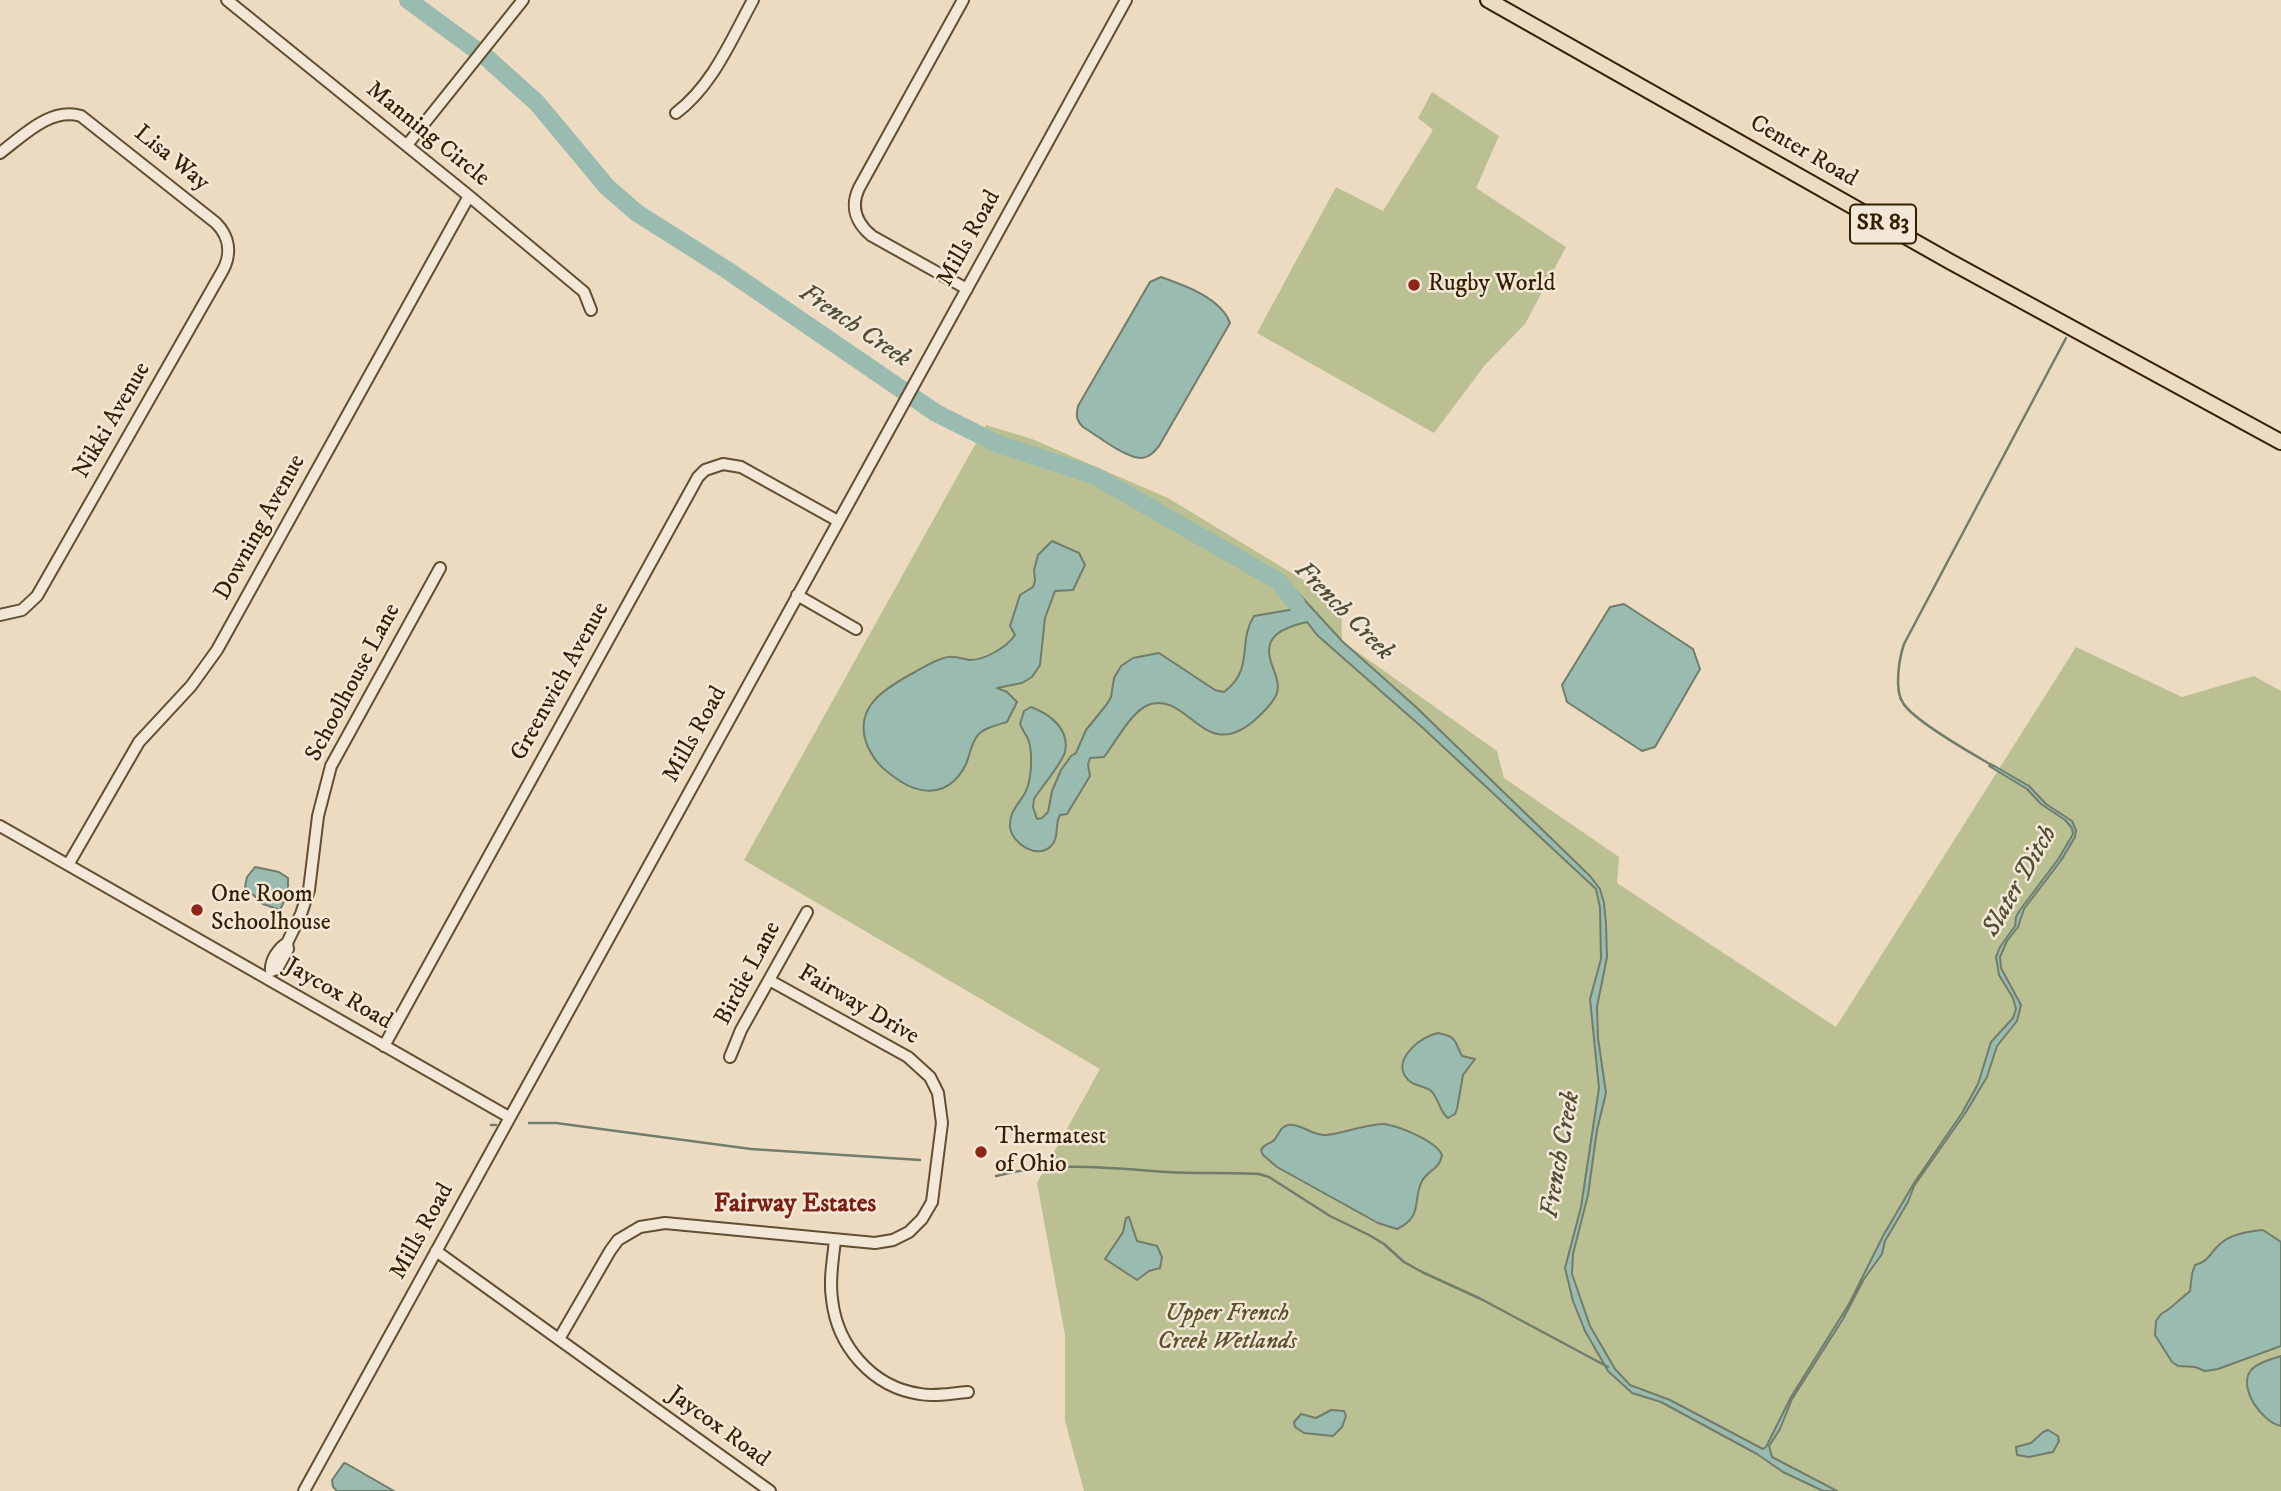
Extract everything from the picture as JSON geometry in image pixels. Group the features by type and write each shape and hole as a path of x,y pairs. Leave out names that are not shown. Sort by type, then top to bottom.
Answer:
{"main road":[{"name":"Center Road","path":"1488,0 1948,261 2281,442"}],"street":[{"name":"Manning Circle","path":"227,0 470,196 584,292 591,310"},
{"path":"407,145 523,0"},
{"path":"963,0 859,188 854,211 860,225 872,236 967,289"},
{"name":"Mills Road","path":"304,1491 1126,0"},
{"path":"676,114 707,83 752,1"},
{"name":"Lisa Way","path":"0,153 51,117 76,114 89,120 214,221 223,231 228,246"},
{"name":"Downing Avenue","path":"68,865 139,742 191,686 217,650 470,196"},
{"name":"Nikki Avenue","path":"0,615 22,610 37,596 223,270 228,258 228,246"},
{"name":"Greenwich Avenue","path":"384,1046 698,477 705,470 723,464 741,467 838,521"},
{"name":"Schoolhouse Lane","path":"269,975 270,965 281,947 287,943 309,890 318,816 331,766 440,568"},
{"path":"797,595 856,629"},
{"name":"Jaycox Road","path":"0,826 269,975 384,1046 509,1117"},
{"name":"Birdie Lane","path":"730,1057 741,1030 807,912"},
{"name":"Fairway Drive","path":"559,1339 610,1251 625,1235 640,1227 665,1223 865,1243 893,1240 909,1232 922,1219 934,1195 942,1123 941,1104 935,1084 916,1063 769,980"},
{"path":"835,1240 831,1289 834,1314 845,1341 861,1363 880,1379 910,1392 936,1395 968,1392"},
{"name":"Jaycox Road","path":"436,1251 770,1491"}],"green space":[{"name":"Rugby World","path":"1432,92 1499,136 1476,188 1566,247 1525,324 1485,365 1434,433 1257,333 1336,187 1383,211 1433,130 1418,118"},
{"name":"Upper French Creek Wetlands","path":"986,425 1032,439 1168,498 1341,603 1342,641 1497,751 1504,778 1619,857 1617,883 1836,1027 2076,647 2182,697 2254,676 2281,691 2281,1491 1084,1491 1065,1421 1065,1335 1037,1183 1100,1069 744,860"}],"water":[{"path":"1161,277 1191,288 1219,306 1230,323 1159,446 1149,456 1140,458 1119,450 1083,427 1077,412 1150,282"},
{"path":"1052,541 1079,553 1085,565 1073,590 1055,591 1045,618 1040,665 1032,677 1022,683 997,688 1007,692 1017,702 1007,722 988,728 978,735 960,774 946,787 919,790 900,781 881,767 868,747 864,733 867,710 882,692 931,663 949,657 976,659 1007,644 1015,635 1010,626 1020,595 1033,587 1038,555"},
{"path":"1288,582 1342,641 1416,707 1590,876 1600,889 1604,903 1607,957 1597,1007 1598,1038 1606,1093 1597,1130 1588,1195 1573,1254 1572,1274 1590,1326 1615,1369 1630,1385 1670,1400 1763,1449 1791,1397 1849,1304 1883,1236 1914,1183 1962,1113 1978,1084 1991,1042 2013,1018 2016,1009 2013,998 1999,975 1996,957 2015,926 2020,910 2059,858 2073,834 2072,828 2065,820 2041,804 2027,789 1989,766 1991,764 2029,786 2046,804 2072,821 2076,830 2075,837 2062,859 2024,909 2018,927 2007,941 2000,957 2001,968 2021,1005 2017,1021 1997,1046 1987,1077 1966,1112 1914,1186 1908,1202 1885,1241 1882,1254 1864,1279 1843,1319 1792,1399 1780,1429 1769,1446 1772,1457 1837,1491 1823,1491 1783,1472 1757,1454 1661,1402 1632,1393 1608,1371 1585,1331 1573,1301 1565,1268 1581,1207 1599,1088 1590,999 1601,959 1600,908 1596,889 1424,729 1317,635 1307,622 1284,630 1273,639 1269,653 1278,689 1271,703 1257,718 1239,731 1223,735 1210,731 1175,708 1162,703 1148,705 1130,721 1104,757 1090,758 1090,776 1067,814 1060,815 1051,846 1046,850 1033,851 1015,839 1010,827 1011,817 1025,793 1030,774 1030,745 1020,724 1024,711 1031,707 1051,718 1061,730 1066,744 1060,763 1034,799 1033,807 1037,819 1048,812 1052,791 1061,770 1076,753 1086,730 1107,704 1114,678 1121,666 1133,658 1159,653 1215,690 1224,692 1233,683 1243,665 1246,636 1254,616 1295,609 1279,588"},
{"path":"1624,604 1693,649 1700,669 1655,747 1642,751 1567,702 1562,685 1610,607"},
{"path":"255,867 279,872 288,878 288,893 280,910 263,904 245,887 247,877"},
{"path":"1438,1033 1452,1038 1462,1056 1475,1059 1463,1075 1455,1114 1448,1118 1433,1093 1410,1082 1403,1069 1403,1062 1411,1049 1424,1038"},
{"path":"1385,1124 1426,1140 1442,1155 1439,1163 1422,1181 1411,1219 1397,1229 1378,1223 1277,1167 1261,1150 1288,1125 1326,1135"},
{"path":"1129,1217 1137,1241 1157,1246 1162,1257 1160,1268 1149,1271 1137,1280 1105,1259 1123,1232 1126,1218"},
{"path":"2263,1230 2281,1242 2281,1346 2218,1369 2205,1371 2195,1367 2178,1366 2172,1362 2155,1335 2156,1321 2190,1291 2195,1265 2204,1261 2229,1238"},
{"path":"2281,1356 2281,1426 2260,1412 2247,1386 2248,1377 2254,1367"},
{"path":"1331,1410 1344,1411 1346,1416 1342,1427 1333,1436 1304,1433 1295,1427 1294,1422 1301,1414 1316,1418"},
{"path":"2048,1430 2058,1436 2059,1441 2053,1452 2029,1457 2017,1455 2016,1447 2031,1443"},
{"path":"344,1463 394,1491 337,1491 332,1480"}],"waterway":[{"name":"French Creek","path":"408,0 487,58 537,103 607,187 637,213 727,270 936,413 998,444 1095,476 1278,581 1296,603"},
{"name":"Slater Ditch","path":"1993,766 1945,737 1909,710 1900,697 1900,658 1904,644 2066,338"},
{"path":"529,1123 556,1123 751,1149 920,1160"},
{"path":"491,1125 496,1125"},
{"path":"996,1176 1038,1168 1081,1167 1178,1173 1259,1174 1269,1177 1330,1216 1384,1244 1404,1262 1481,1299 1608,1367"}],"place":[{"name":"Rugby World","path":"1414,285"},
{"name":"One Room Schoolhouse","path":"197,910"},
{"name":"Thermatest of Ohio","path":"981,1152"}],"district":[{"name":"Fairway Estates","path":"795,1206"}]}
